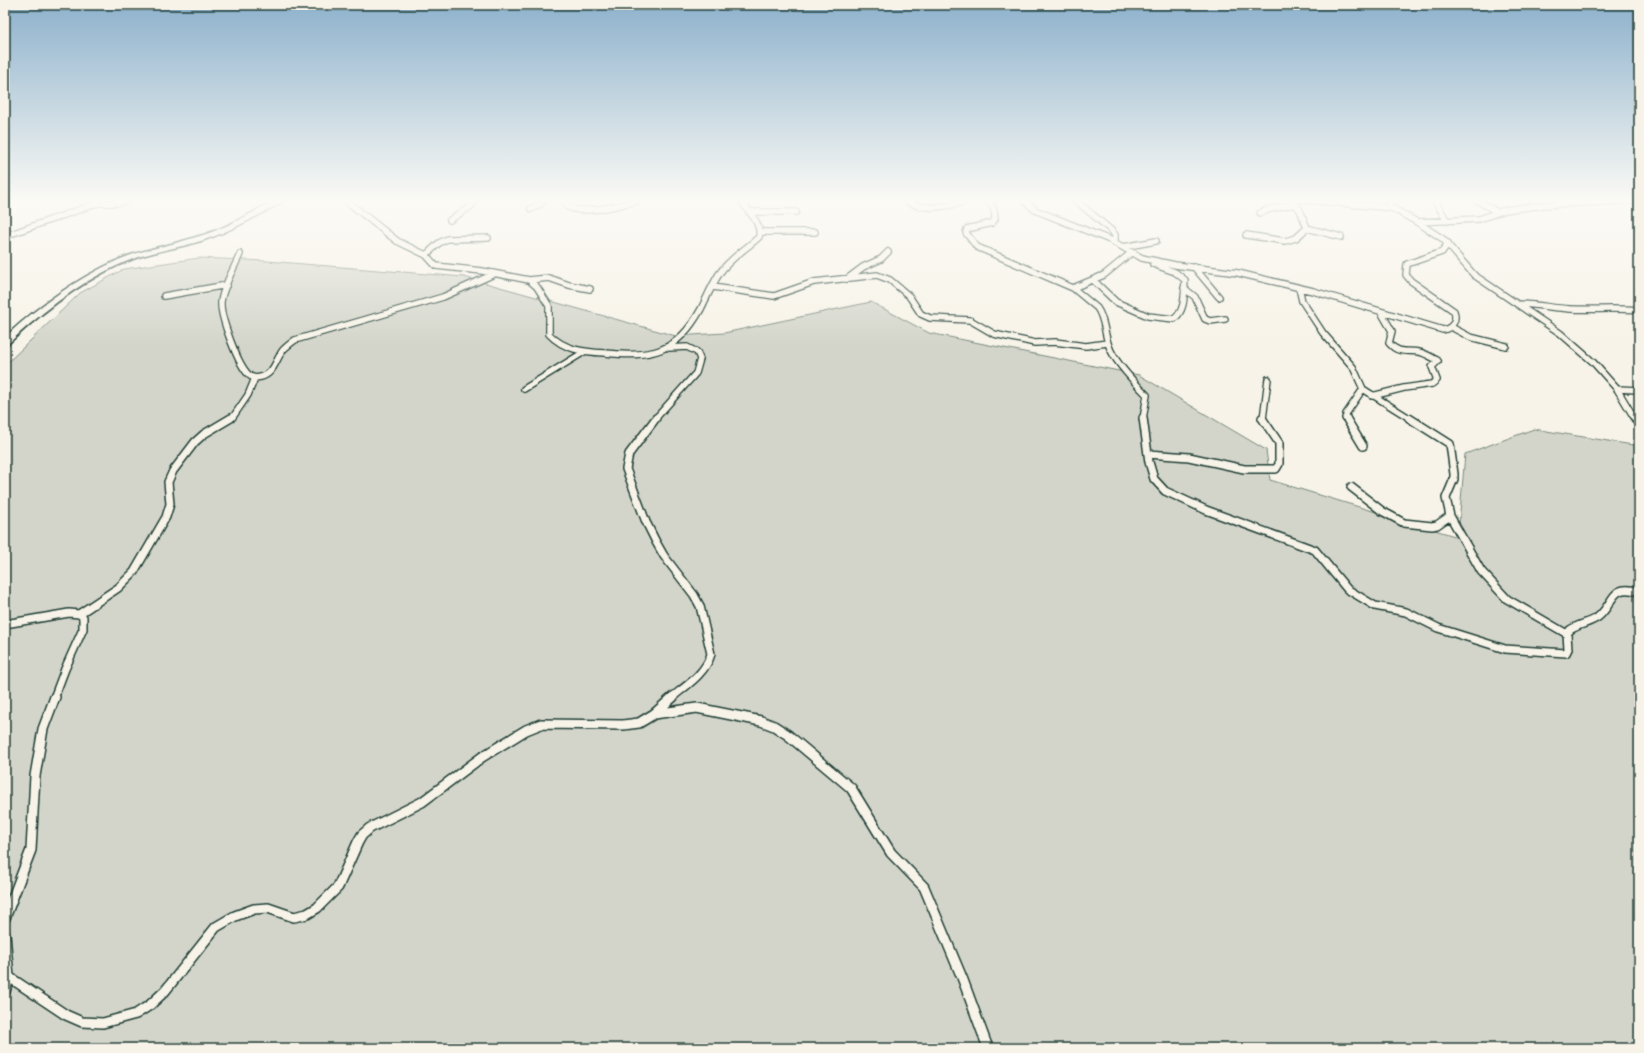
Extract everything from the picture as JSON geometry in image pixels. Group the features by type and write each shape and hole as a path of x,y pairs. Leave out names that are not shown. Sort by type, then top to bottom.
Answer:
{"main road":[{"path":"5,342 42,309 67,291 120,262 162,248"}],"street":[{"path":"412,248 426,255 433,264 440,268 471,269 529,280 549,278 569,285 590,289"},
{"path":"426,255 433,248"},
{"path":"669,348 698,313 713,287 718,274 747,248"},
{"path":"980,248 1073,288 1100,312 1106,330 1107,343 1128,375 1147,394 1143,421 1148,454 1154,479 1165,491 1206,510 1315,550 1347,589 1366,602 1375,606 1406,612 1438,628 1505,649 1566,653 1568,649 1567,634 1570,629 1596,618 1604,611 1616,592 1622,589 1639,592"},
{"path":"1093,280 1116,302 1148,316 1170,319 1177,318 1182,306 1185,280 1183,276 1132,253 1125,248"},
{"path":"1145,259 1238,273 1299,288 1437,329 1448,330 1456,318 1454,310 1411,281 1406,275 1407,264 1442,252 1445,248"},
{"path":"1452,248 1470,272 1568,340 1593,362 1617,389 1639,426"},
{"path":"846,279 863,267 881,259 888,252"},
{"path":"1073,288 1104,275 1132,253"},
{"path":"240,254 221,302 221,314 224,326 249,375 255,378 264,376 271,372 287,345 295,340 443,297 494,274"},
{"path":"1194,267 1219,297"},
{"path":"713,287 774,296 814,282 882,276 890,280 909,296 921,314 925,316 970,320 994,334 1035,343 1055,342 1086,346 1107,343"},
{"path":"9,977 66,1015 82,1022 103,1023 136,1014 150,1005 165,991 216,928 235,916 254,909 268,908 294,917 308,914 317,908 338,887 362,835 370,828 422,802 482,756 526,730 541,724 623,725 640,722 654,714 699,674 708,661 711,648 700,606 694,595 664,556 656,542 646,522 626,469 629,454 662,410 696,373 700,359 697,352 687,347 669,348 644,354 624,356 584,352 569,348 552,338 549,334 549,306 537,287 529,280"},
{"path":"164,296 227,285"},
{"path":"1184,288 1195,297 1205,319 1213,321 1225,319"},
{"path":"1299,288 1302,301 1323,333 1352,367 1363,389 1450,444 1454,474 1454,478 1446,498 1450,516 1481,571 1492,584 1515,605 1567,634"},
{"path":"1517,304 1532,304 1569,309 1616,308 1639,310"},
{"path":"1372,396 1404,388 1432,384 1437,380 1432,369 1438,362 1437,360 1421,353 1398,352 1391,346 1389,343 1392,331 1381,312"},
{"path":"1451,327 1470,337 1506,346"},
{"path":"524,389 584,352"},
{"path":"79,614 118,588 134,572 166,517 170,504 168,482 173,471 196,442 215,427 231,420 248,395 255,378"},
{"path":"1148,454 1189,457 1244,469 1276,469 1279,464 1279,443 1262,418 1268,379"},
{"path":"1363,389 1346,414 1346,418 1363,446"},
{"path":"1617,389 1639,390"},
{"path":"1351,487 1382,511 1397,520 1432,526 1437,525 1450,516"},
{"path":"5,624 69,613 79,614 83,617 84,622 83,629 65,669 42,729 35,776 31,850 5,918"},
{"path":"654,714 697,708 768,724 788,735 851,788 891,853 924,887 963,980 988,1048"},
{"path":"5,935 9,977 5,992"}],"shaded area":[{"path":"199,258 267,261 464,277 676,336 724,333 871,302 929,333 1139,375 1266,450 1270,480 1458,537 1465,454 1534,429 1639,446 1639,1048 5,1048 5,365 80,293 124,269"}]}
